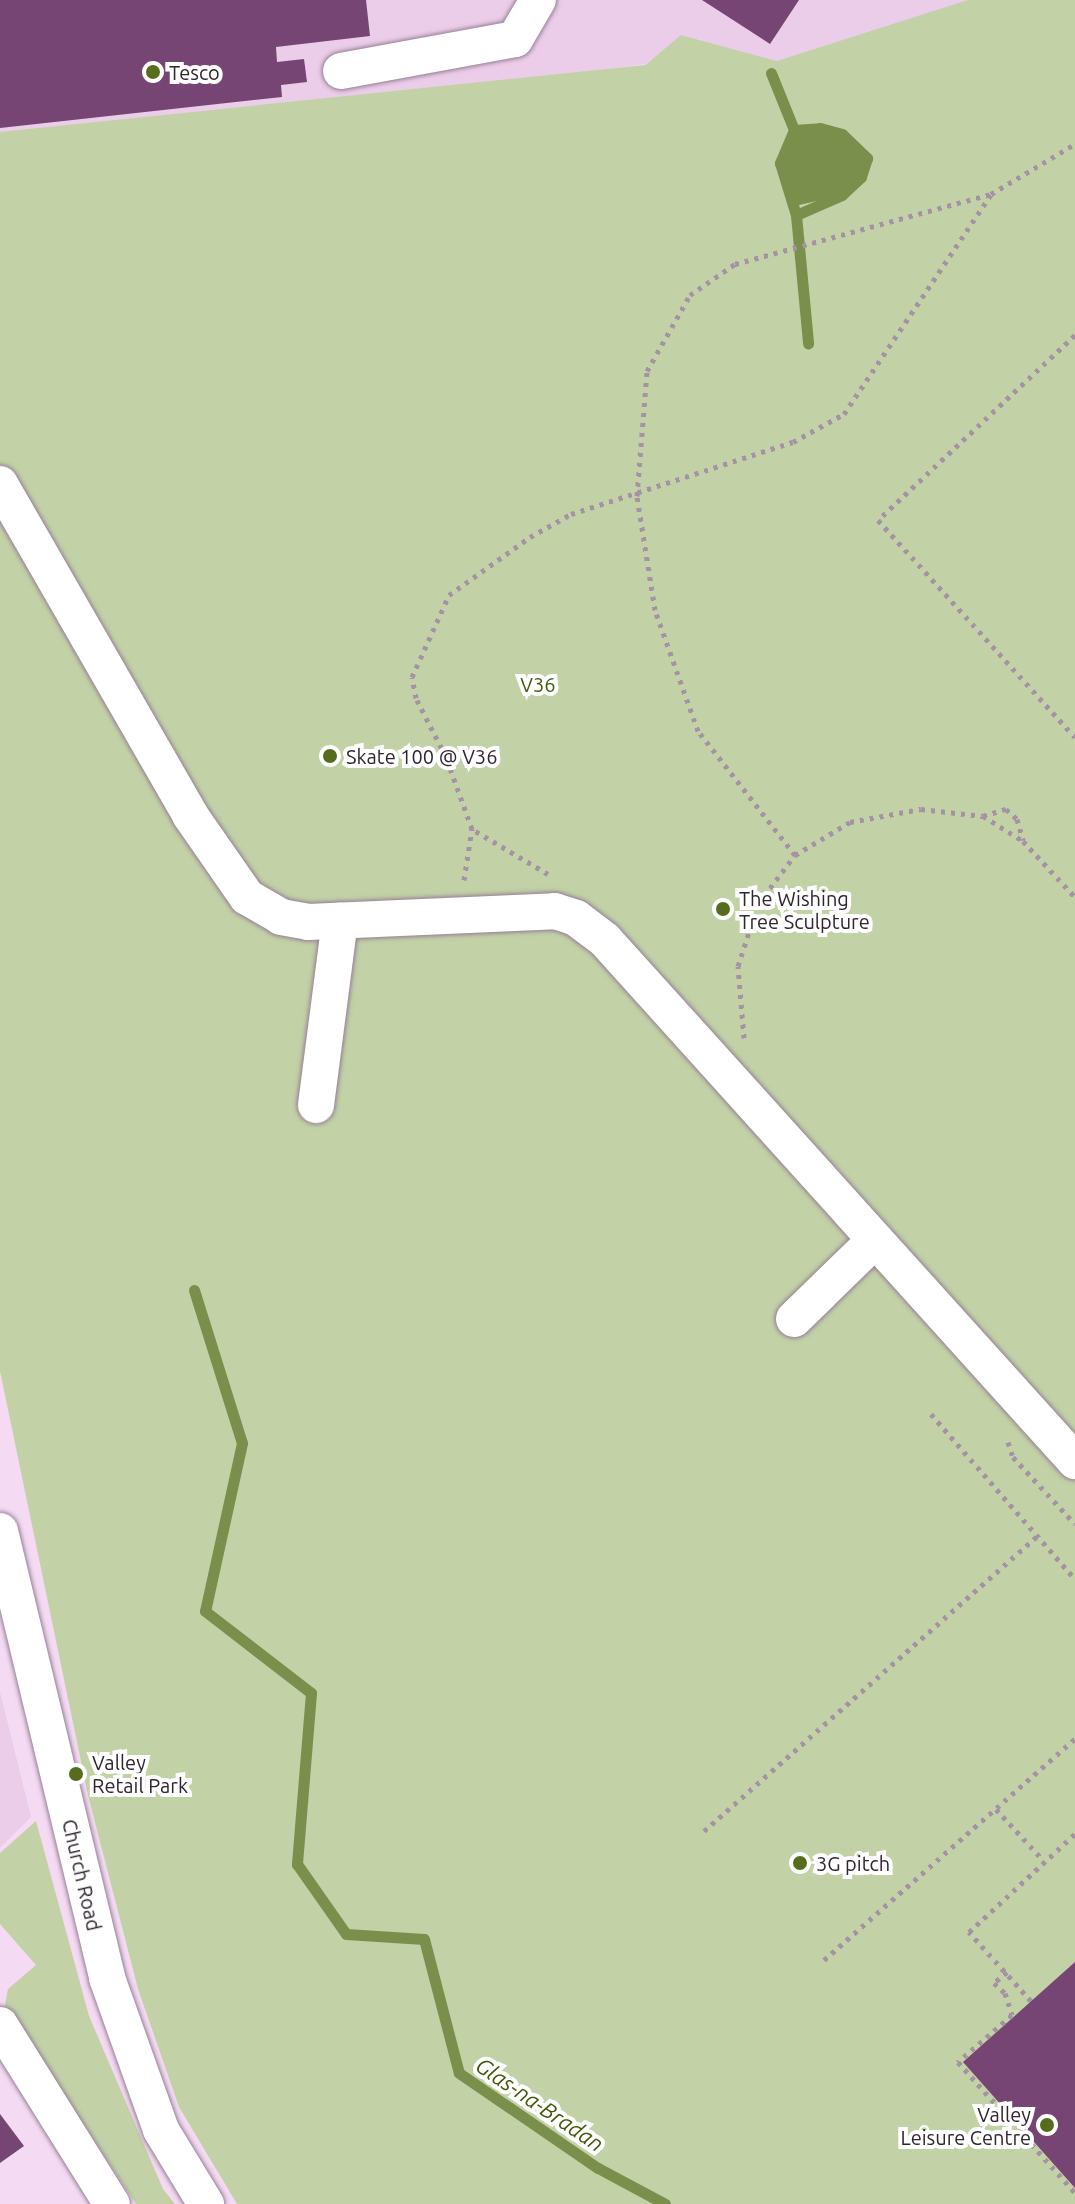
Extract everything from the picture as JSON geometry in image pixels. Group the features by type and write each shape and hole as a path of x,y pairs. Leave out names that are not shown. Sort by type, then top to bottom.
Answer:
{"street":[{"path":"341,71 515,39 538,0"},
{"path":"0,484 190,815 247,897 281,917 340,921 555,911 576,918 605,940 1075,1461"},
{"path":"316,1105 340,921"},
{"path":"794,1319 874,1241"},
{"name":"Church Road","path":"0,1531 107,1978 139,2077 161,2130 206,2204"},
{"path":"0,2025 112,2204"}],"path":[{"path":"795,855 698,731 655,610 637,496 647,371 690,295 735,264 991,194 1075,144"},
{"path":"463,889 472,829 446,757 416,698 412,677 449,595 530,537 571,514 637,496 793,442 844,414 991,194"},
{"path":"1075,335 878,520 1075,737"},
{"path":"749,1051 744,1037 738,966 758,904 795,855 850,822 921,809 983,816 1006,809 1017,819 1023,841"},
{"path":"983,816 1023,841 1075,897"},
{"path":"472,829 559,880"},
{"path":"736,1033 744,1037"},
{"path":"931,1414 1075,1579"},
{"path":"704,1831 1038,1536"},
{"path":"824,1960 1075,1739"},
{"path":"996,1809 1043,1860"},
{"path":"1031,2001 969,1932 1043,1860 1075,1834"},
{"path":"1007,1972 994,1983 1005,1993 1012,2015 958,2062 1075,2193"}],"shaded area":[{"path":"0,0 980,0 777,61 682,35 645,64 0,148"},
{"path":"820,128 857,147 865,163 861,177 842,195 795,206 780,163 794,130"},
{"path":"0,1692 31,1817 0,1848"}],"green space":[{"name":"V36","path":"968,0 1075,0 1075,2204 237,2204 179,2107 138,1989 88,1795 0,1371 0,132 645,65 681,35 777,61"},
{"path":"36,1821 89,2016 163,2189 175,2204 136,2204 5,2005 8,1989 36,1965 0,1924 0,1853"}],"building":[{"name":"Tesco","path":"0,0 366,0 370,36 276,47 277,62 304,59 307,82 281,85 282,97 0,128"},
{"path":"702,0 799,0 770,44"},
{"name":"Valley Leisure Centre","path":"1075,1962 1075,2188 963,2062"},
{"path":"0,2114 24,2146 0,2163"}],"waterway":[{"path":"771,73 794,130 780,163 796,215 808,343"},
{"path":"794,130 820,128 842,134 867,158 861,177 842,195 796,215"},
{"name":"Glas-na-Bradan","path":"194,1290 242,1443 205,1611 311,1693 297,1864 346,1934 424,1939 459,2073 598,2168 665,2204"}],"place":[{"name":"Tesco","path":"153,72"},
{"name":"Skate 100 @ V36","path":"330,756"},
{"name":"The Wishing Tree Sculpture","path":"723,909"},
{"name":"Valley Retail Park","path":"76,1774"},
{"name":"3G pitch","path":"800,1863"},
{"name":"Valley Leisure Centre","path":"1047,2125"}]}
